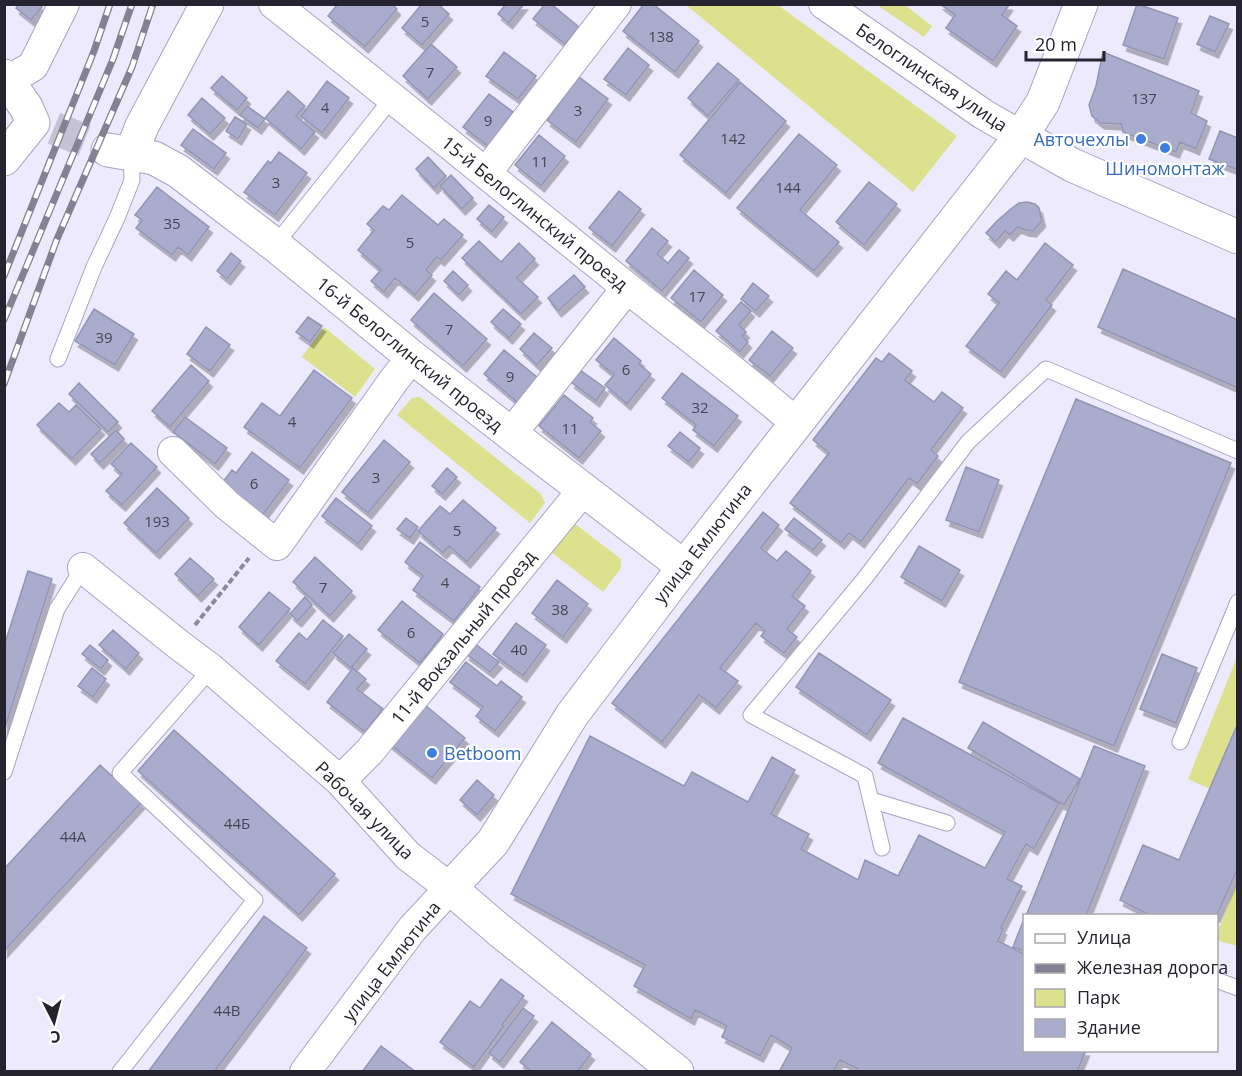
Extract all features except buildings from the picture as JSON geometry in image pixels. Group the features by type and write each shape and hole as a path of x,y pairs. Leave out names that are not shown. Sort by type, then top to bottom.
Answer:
{"main road":[{"path":"119,152 142,126 207,4"},
{"name":"улица Емлютина","path":"450,888 493,842 572,715 684,567 1021,136 1043,102 1081,4"},
{"path":"4,159 44,126 26,107 6,79"},
{"name":"Белоглинская улица","path":"1021,136 1072,165 1238,237"},
{"name":"16-й Белоглинский проезд","path":"119,152 154,158 178,171 275,244 412,357 684,567"},
{"name":"Рабочая улица","path":"450,888 499,930 677,1071"}],"street":[{"path":"6,79 33,66 64,4"},
{"name":"15-й Белоглинский проезд","path":"274,4 393,97 796,423"},
{"path":"486,173 616,4"},
{"name":"Белоглинская улица","path":"824,4 983,114 1021,136"},
{"path":"511,434 627,288"},
{"path":"173,452 227,505 277,545 412,357"},
{"name":"11-й Вокзальный проезд","path":"340,781 369,752 583,490"},
{"name":"Рабочая улица","path":"83,568 211,669 340,781 408,856 450,888"},
{"name":"улица Емлютина","path":"305,1071 412,928 450,888"}],"lane":[{"path":"275,244 393,97"},
{"path":"58,359 94,267 132,180 119,152"},
{"path":"882,848 865,776 751,715 864,578 968,442 1046,369 1238,451"},
{"path":"4,772 57,609 83,568"},
{"path":"1180,742 1238,602"},
{"path":"120,1071 255,900 120,773 211,669"},
{"path":"870,800 947,823"},
{"path":"1218,981 1238,988"}],"path":[{"path":"178,645 267,537"}],"green space":[{"path":"686,5 778,5 957,136 913,192"},
{"path":"877,5 905,5 932,26 924,37"},
{"path":"324,327 375,369 355,397 302,357"},
{"path":"420,397 541,494 545,503 530,523 397,415 412,398"},
{"path":"574,523 621,559 621,568 603,592 551,552"},
{"path":"1237,657 1237,723 1210,789 1188,779"},
{"path":"1237,883 1237,946 1218,941 1218,930"}],"tunnel":[{"path":"54,128 108,150"}],"railway":[{"path":"4,276 94,51 110,4"},
{"path":"4,320 113,59 132,4"},
{"path":"4,384 57,239 132,67 153,4"}],"place":[{"name":"Авточехлы","path":"1141,139"},
{"name":"Шиномонтаж","path":"1165,148"},
{"name":"Betboom","path":"432,753"}]}
